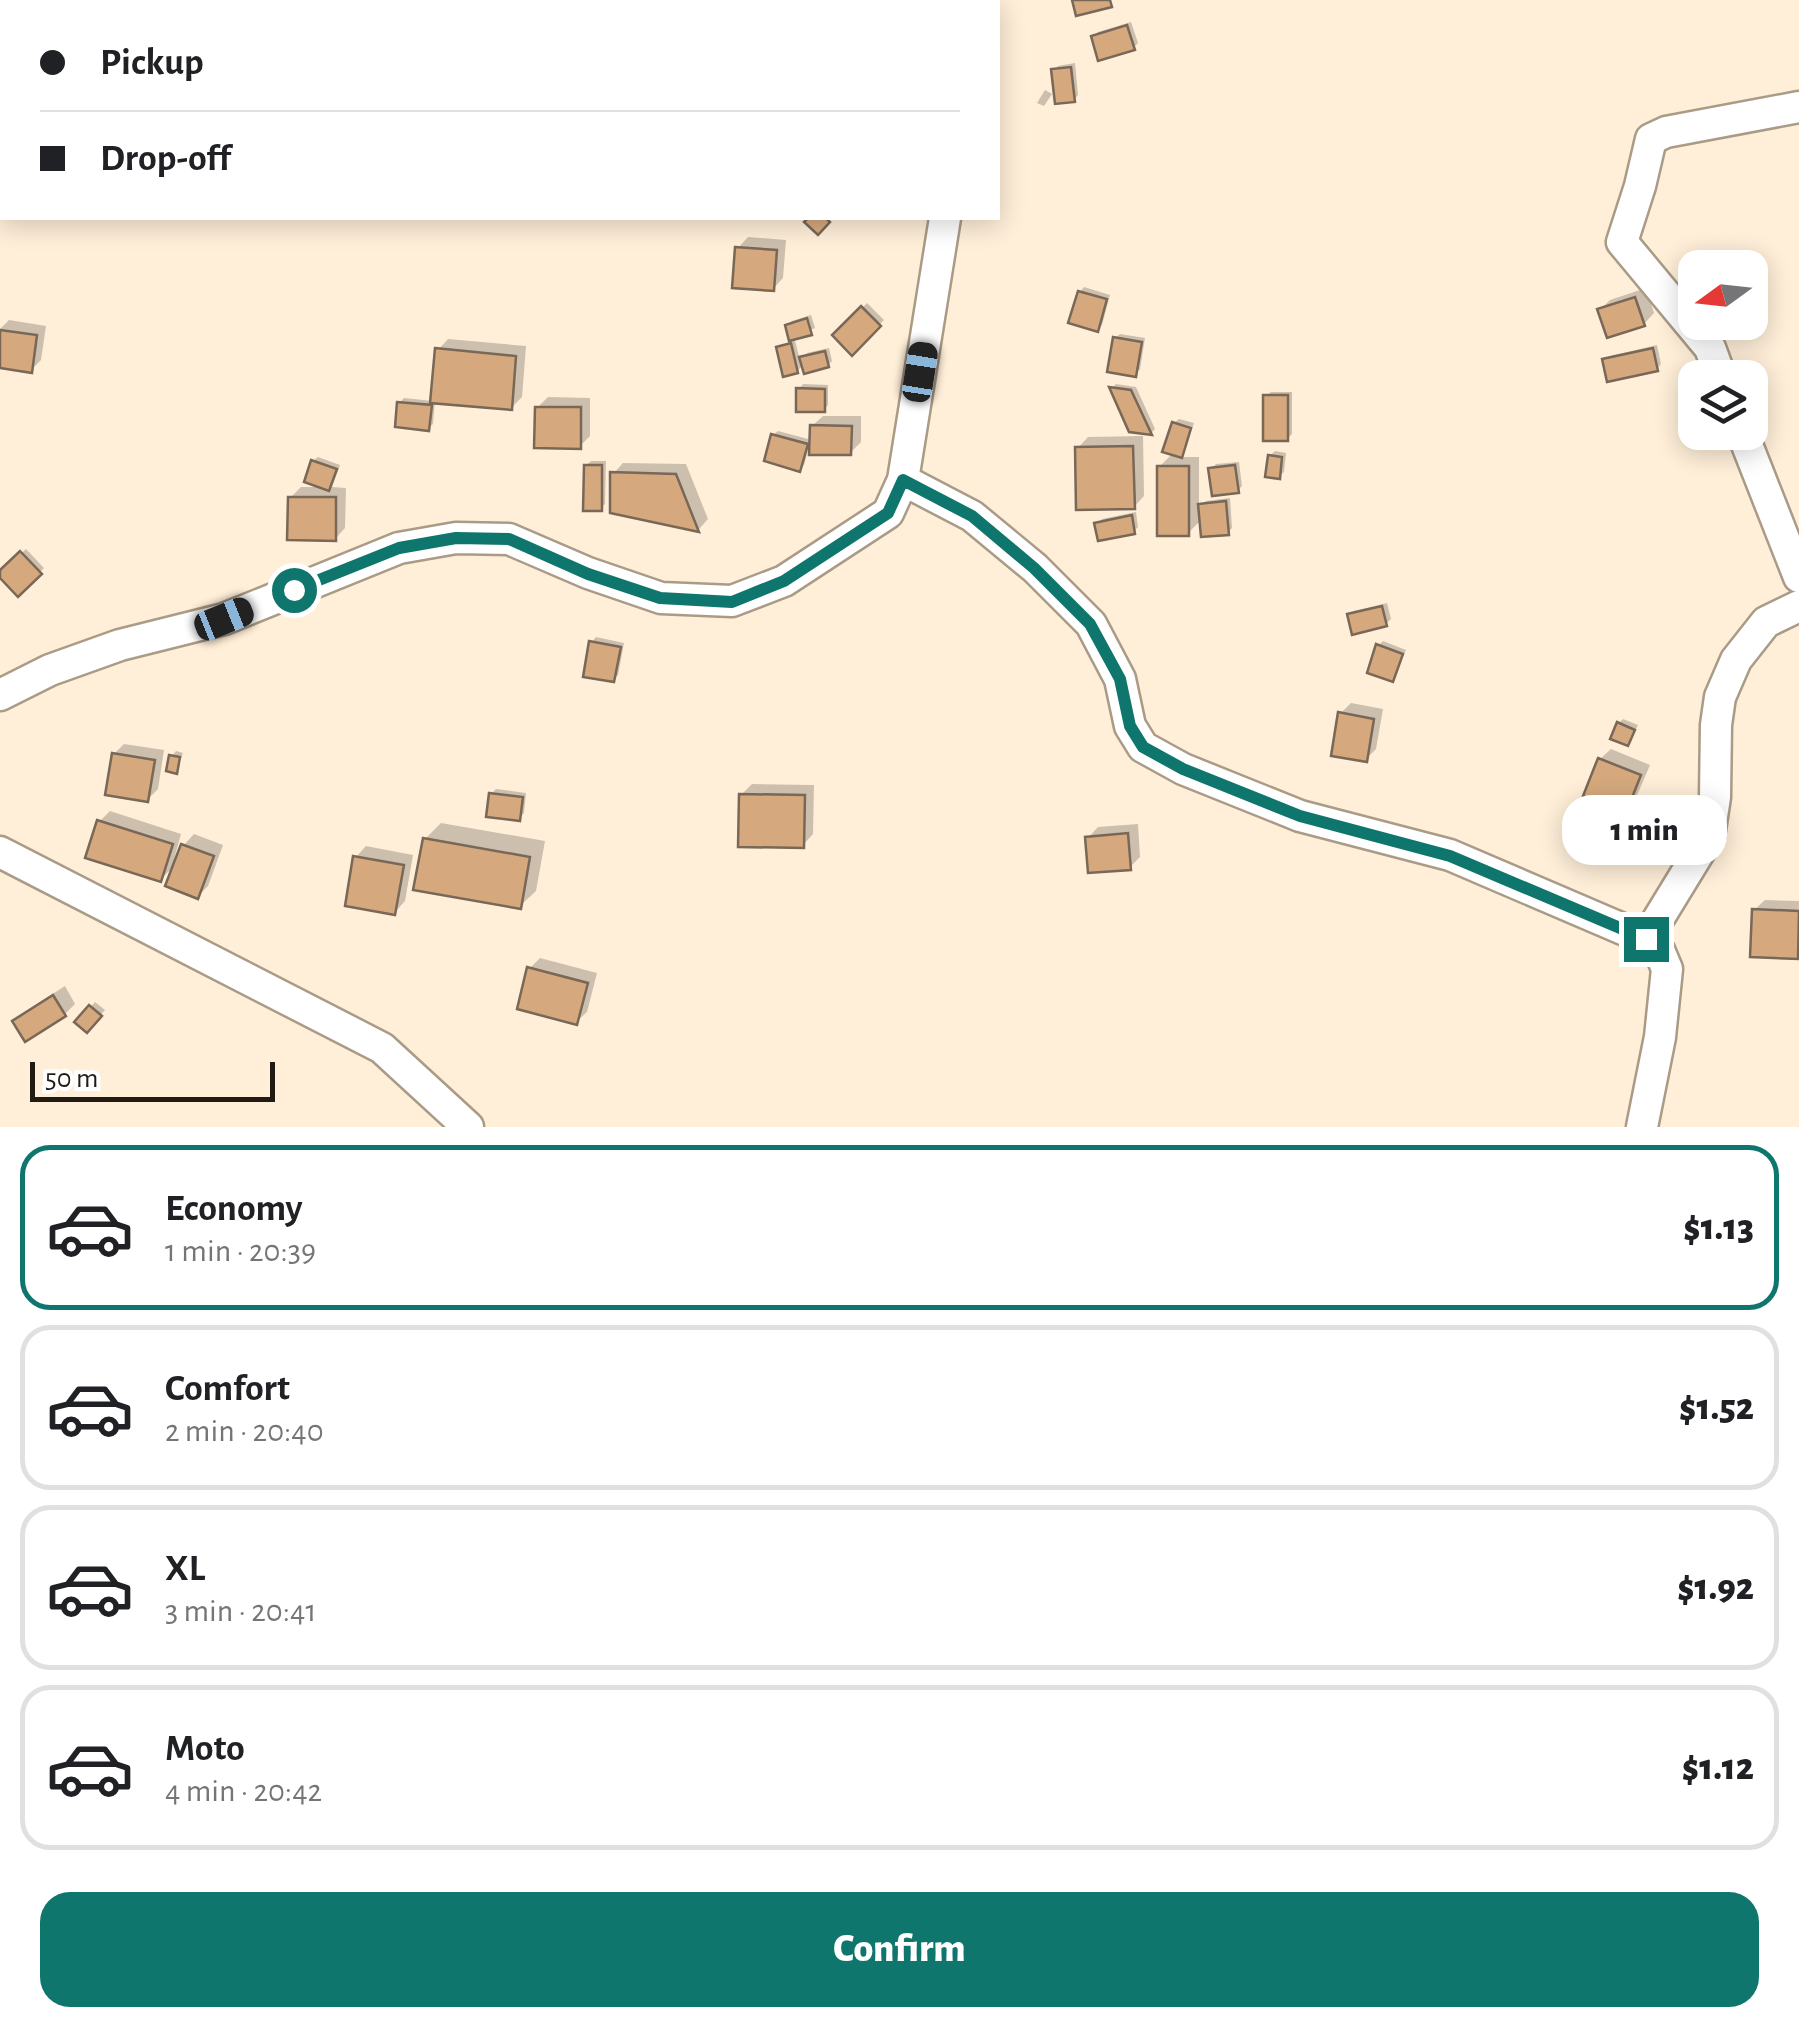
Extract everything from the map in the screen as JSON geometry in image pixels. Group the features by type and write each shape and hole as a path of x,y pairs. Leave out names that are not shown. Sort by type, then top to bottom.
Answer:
{"street":[{"path":"1714,360 1710,348 1622,242 1650,139 1666,132 1799,107"},
{"path":"0,695 50,670 120,646 224,619 399,548 456,538 509,539 588,574 660,598 732,602 784,581 888,513 903,480 945,220"},
{"path":"1749,450 1799,577"},
{"path":"903,480 972,516 1034,568 1090,624 1120,679 1130,726 1143,747 1183,769 1300,816 1450,856 1646,939 1660,950 1667,968 1660,1037 1642,1127"},
{"path":"1646,939 1709,836 1716,797 1720,697 1736,660 1766,622 1799,606"},
{"path":"1,849 382,1048 468,1127"}],"building":[{"path":"1072,0 1110,0 1112,7 1076,16"},
{"path":"1127,25 1135,50 1098,61 1091,36"},
{"path":"1071,67 1075,102 1055,104 1051,69"},
{"path":"828,220 830,222 818,235 804,222"},
{"path":"735,247 777,250 774,291 732,288"},
{"path":"1078,291 1107,299 1098,332 1068,323"},
{"path":"1635,297 1645,326 1607,338 1597,309"},
{"path":"861,306 881,326 852,356 832,335"},
{"path":"807,318 812,335 789,341 785,325"},
{"path":"0,330 37,335 32,373 0,368"},
{"path":"1113,337 1142,342 1136,377 1107,372"},
{"path":"791,343 798,373 783,377 776,347"},
{"path":"435,348 516,356 512,410 430,403"},
{"path":"1653,348 1658,371 1607,382 1602,359"},
{"path":"825,351 829,367 804,374 799,357"},
{"path":"1109,387 1131,390 1152,435 1129,432"},
{"path":"796,388 825,389 825,412 796,412"},
{"path":"1263,395 1288,395 1288,441 1263,441"},
{"path":"397,402 432,405 429,431 395,427"},
{"path":"535,407 581,407 581,449 534,448"},
{"path":"1172,422 1191,428 1182,458 1162,452"},
{"path":"810,425 852,426 851,455 809,455"},
{"path":"771,434 808,444 800,472 764,461"},
{"path":"1133,446 1135,509 1076,510 1075,447"},
{"path":"1268,455 1282,457 1280,479 1265,477"},
{"path":"311,460 337,469 329,491 304,482"},
{"path":"584,465 602,465 602,511 583,511"},
{"path":"1235,465 1239,493 1212,496 1208,468"},
{"path":"1157,466 1189,466 1189,536 1157,536"},
{"path":"610,472 676,474 699,532 610,513"},
{"path":"288,497 336,497 336,541 287,540"},
{"path":"1226,501 1229,535 1201,537 1198,504"},
{"path":"1132,515 1135,534 1098,541 1094,523"},
{"path":"20,551 42,574 18,597 0,578 0,570"},
{"path":"1382,606 1387,626 1352,635 1347,614"},
{"path":"589,641 621,647 614,682 583,677"},
{"path":"1376,644 1403,654 1393,682 1367,673"},
{"path":"1338,712 1374,719 1367,762 1331,756"},
{"path":"1617,722 1635,730 1628,746 1610,739"},
{"path":"112,753 155,760 148,802 105,795"},
{"path":"169,755 180,757 177,774 166,771"},
{"path":"1598,758 1641,775 1626,813 1583,796"},
{"path":"489,793 523,797 520,821 486,817"},
{"path":"739,794 805,795 804,848 738,847"},
{"path":"97,820 173,844 161,882 85,858"},
{"path":"1128,833 1131,870 1088,873 1085,837"},
{"path":"423,838 530,857 521,909 413,890"},
{"path":"181,844 214,856 198,899 165,886"},
{"path":"353,856 404,865 395,915 345,906"},
{"path":"1752,909 1799,911 1798,959 1750,957"},
{"path":"527,967 588,983 577,1025 517,1009"},
{"path":"53,995 66,1016 25,1042 12,1021"},
{"path":"89,1005 102,1016 87,1033 74,1022"}],"route":[{"path":"294,590 399,548 456,538 509,539 588,574 660,598 732,602 784,581 888,513 903,480 972,516 1034,568 1090,624 1120,679 1130,726 1143,747 1183,769 1300,816 1450,856 1646,939"}]}
